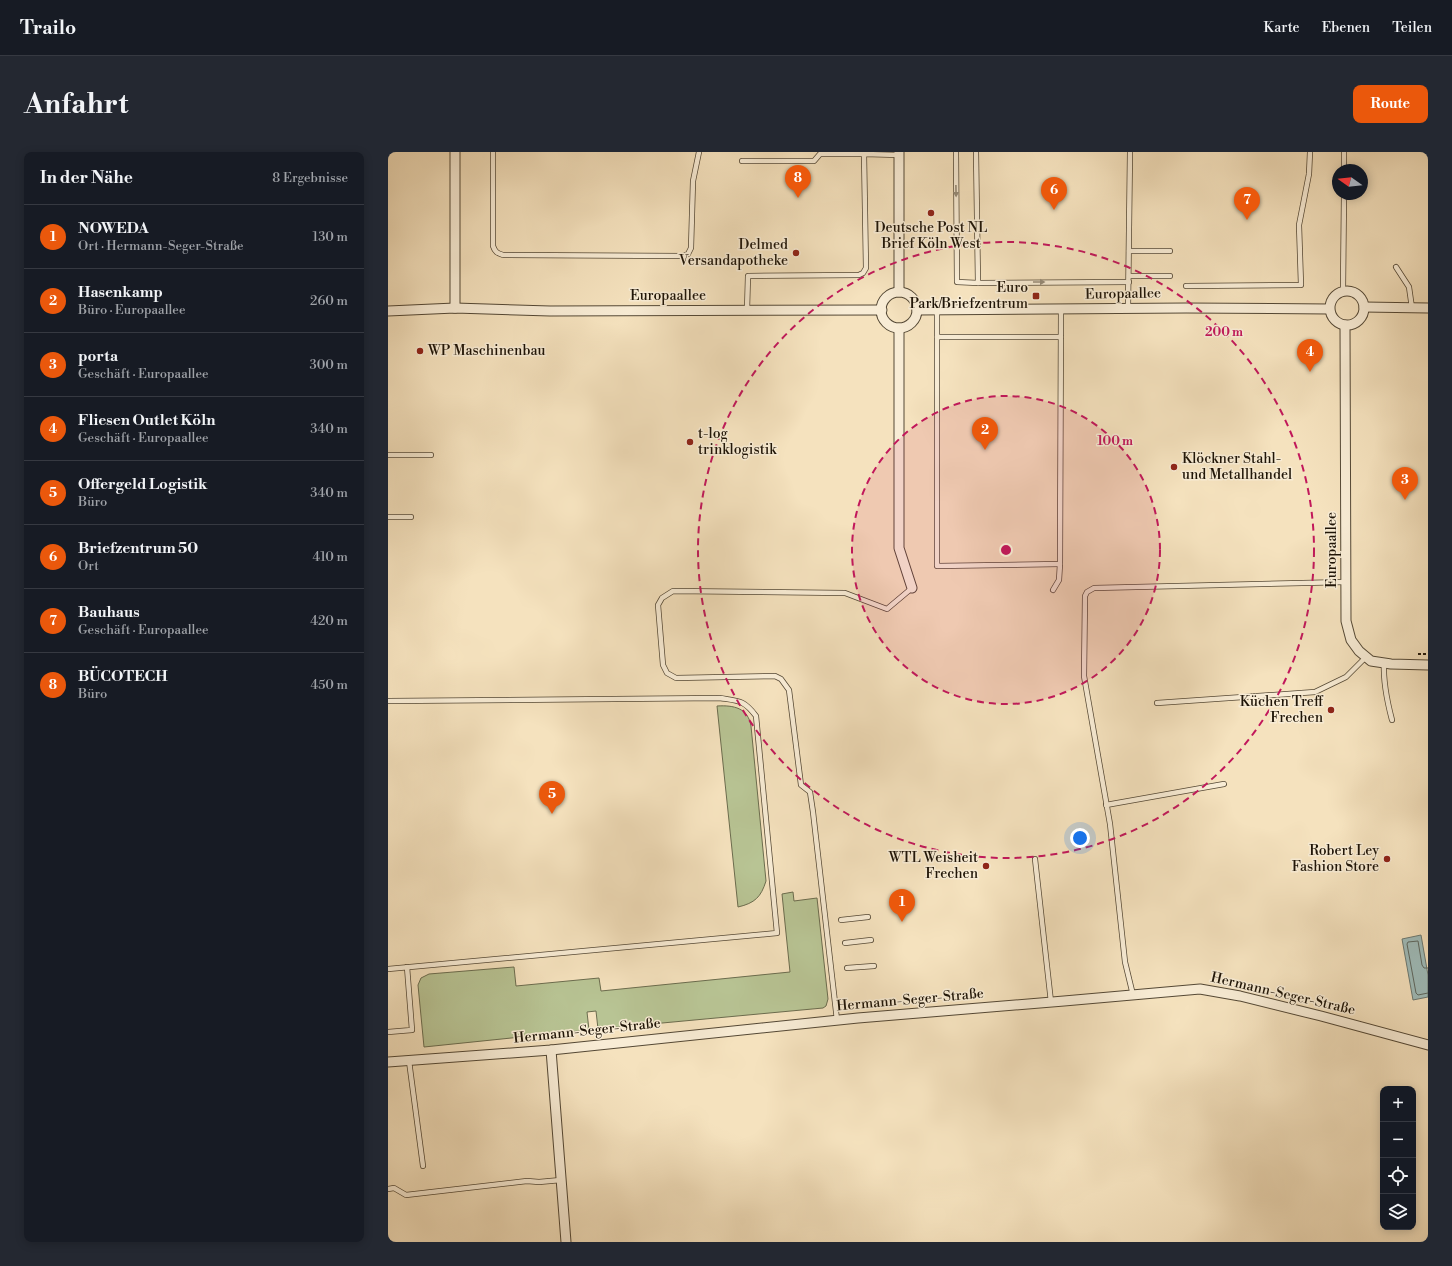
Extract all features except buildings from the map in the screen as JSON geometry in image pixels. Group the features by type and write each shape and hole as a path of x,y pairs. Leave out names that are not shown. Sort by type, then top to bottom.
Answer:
{"street":[{"path":"455,152 455,308"},
{"path":"899,154 899,292"},
{"path":"1343,290 1355,292 1360,296 1364,307 1362,316 1359,320 1350,325 1345,325 1334,320 1329,309 1330,302 1333,297 1343,290"},
{"path":"899,292 906,293 912,297 916,304 917,310 913,322 905,327 899,328 891,326 886,322 882,310 883,303 886,298 893,293 899,292"},
{"path":"1364,307 1428,308"},
{"name":"Europaallee","path":"388,311 455,308 550,311 882,310"},
{"name":"Europaallee","path":"917,310 1128,308 1329,309"},
{"name":"Europaallee","path":"1345,325 1346,621 1351,640 1359,651 1371,661 1428,665"},
{"path":"899,328 899,548 912,588"},
{"name":"Hermann-Seger-Straße","path":"388,1062 551,1050 837,1020 1200,989 1240,996 1321,1016 1428,1046"},
{"path":"551,1050 566,1242"}],"lane":[{"path":"493,152 493,246 494,250 498,254 683,256 688,254 691,248 694,181 699,152"},
{"path":"956,152 957,282 978,283 1129,279 1170,276"},
{"path":"976,152 978,283"},
{"path":"1128,308 1130,152"},
{"path":"1186,286 1301,285 1299,225 1309,174 1310,152"},
{"path":"1344,152 1344,164"},
{"path":"742,161 814,162 820,154 899,154"},
{"path":"747,310 748,276 859,275 866,268 864,154"},
{"path":"1343,290 1344,200"},
{"path":"1129,251 1170,251"},
{"path":"1396,267 1409,287 1412,308"},
{"path":"1053,590 1059,580 1060,564 1061,309"},
{"path":"937,310 937,566 1060,564"},
{"path":"937,337 1060,337"},
{"path":"388,454 431,455"},
{"path":"388,518 411,517"},
{"path":"1134,995 1125,962 1106,805 1084,676 1084,600 1087,592 1094,588 1346,582"},
{"path":"837,1020 813,812 810,792 800,785 789,690 781,679 775,676 676,678 667,673 663,665 658,605 662,598 673,591 845,593 887,609 912,588"},
{"path":"1157,703 1315,692 1346,677 1366,657"},
{"path":"1384,663 1383,676 1392,720"},
{"path":"388,701 720,698 737,700 748,705 756,716 777,932 388,969"},
{"path":"1106,805 1224,784"},
{"path":"1035,859 1051,1002"},
{"path":"841,920 868,917"},
{"path":"844,943 870,940"},
{"path":"847,968 874,966"},
{"path":"388,1032 412,1030 407,967"},
{"path":"410,1061 423,1166"},
{"path":"388,1189 394,1188 406,1195 527,1181 539,1182 561,1180"}],"path":[{"path":"1414,654 1428,654"}],"green space":[{"path":"717,706 729,706 743,711 747,715 751,726 766,881 762,891 753,901 749,904 738,907"},
{"path":"793,892 794,901 817,898 828,999 826,1006 823,1008 598,1029 596,1011 587,1012 589,1030 424,1047 418,985 421,978 429,974 514,967 516,986 599,978 601,991 790,972 782,894"}],"water":[{"path":"1421,935 1428,975 1428,997 1413,1000 1402,939"}],"place":[{"name":"BÜCOTECH","path":"798,198"},
{"name":"Briefzentrum 50","path":"1054,210"},
{"name":"Deutsche Post NL Brief Köln West","path":"931,213"},
{"name":"Bauhaus","path":"1247,220"},
{"name":"Delmed Versandapotheke","path":"796,253"},
{"name":"Euro Park/Briefzentrum","path":"1036,296"},
{"name":"WP Maschinenbau","path":"420,351"},
{"name":"Fliesen Outlet Köln","path":"1310,372"},
{"name":"t-log trinklogistik","path":"690,442"},
{"name":"Hasenkamp","path":"985,450"},
{"name":"Klöckner Stahl- und Metallhandel","path":"1174,467"},
{"name":"porta","path":"1405,500"},
{"name":"Küchen Treff Frechen","path":"1331,710"},
{"name":"Offergeld Logistik","path":"552,814"},
{"name":"Robert Ley Fashion Store","path":"1387,859"},
{"name":"WTL Weisheit Frechen","path":"986,866"},
{"name":"NOWEDA","path":"902,922"}]}
